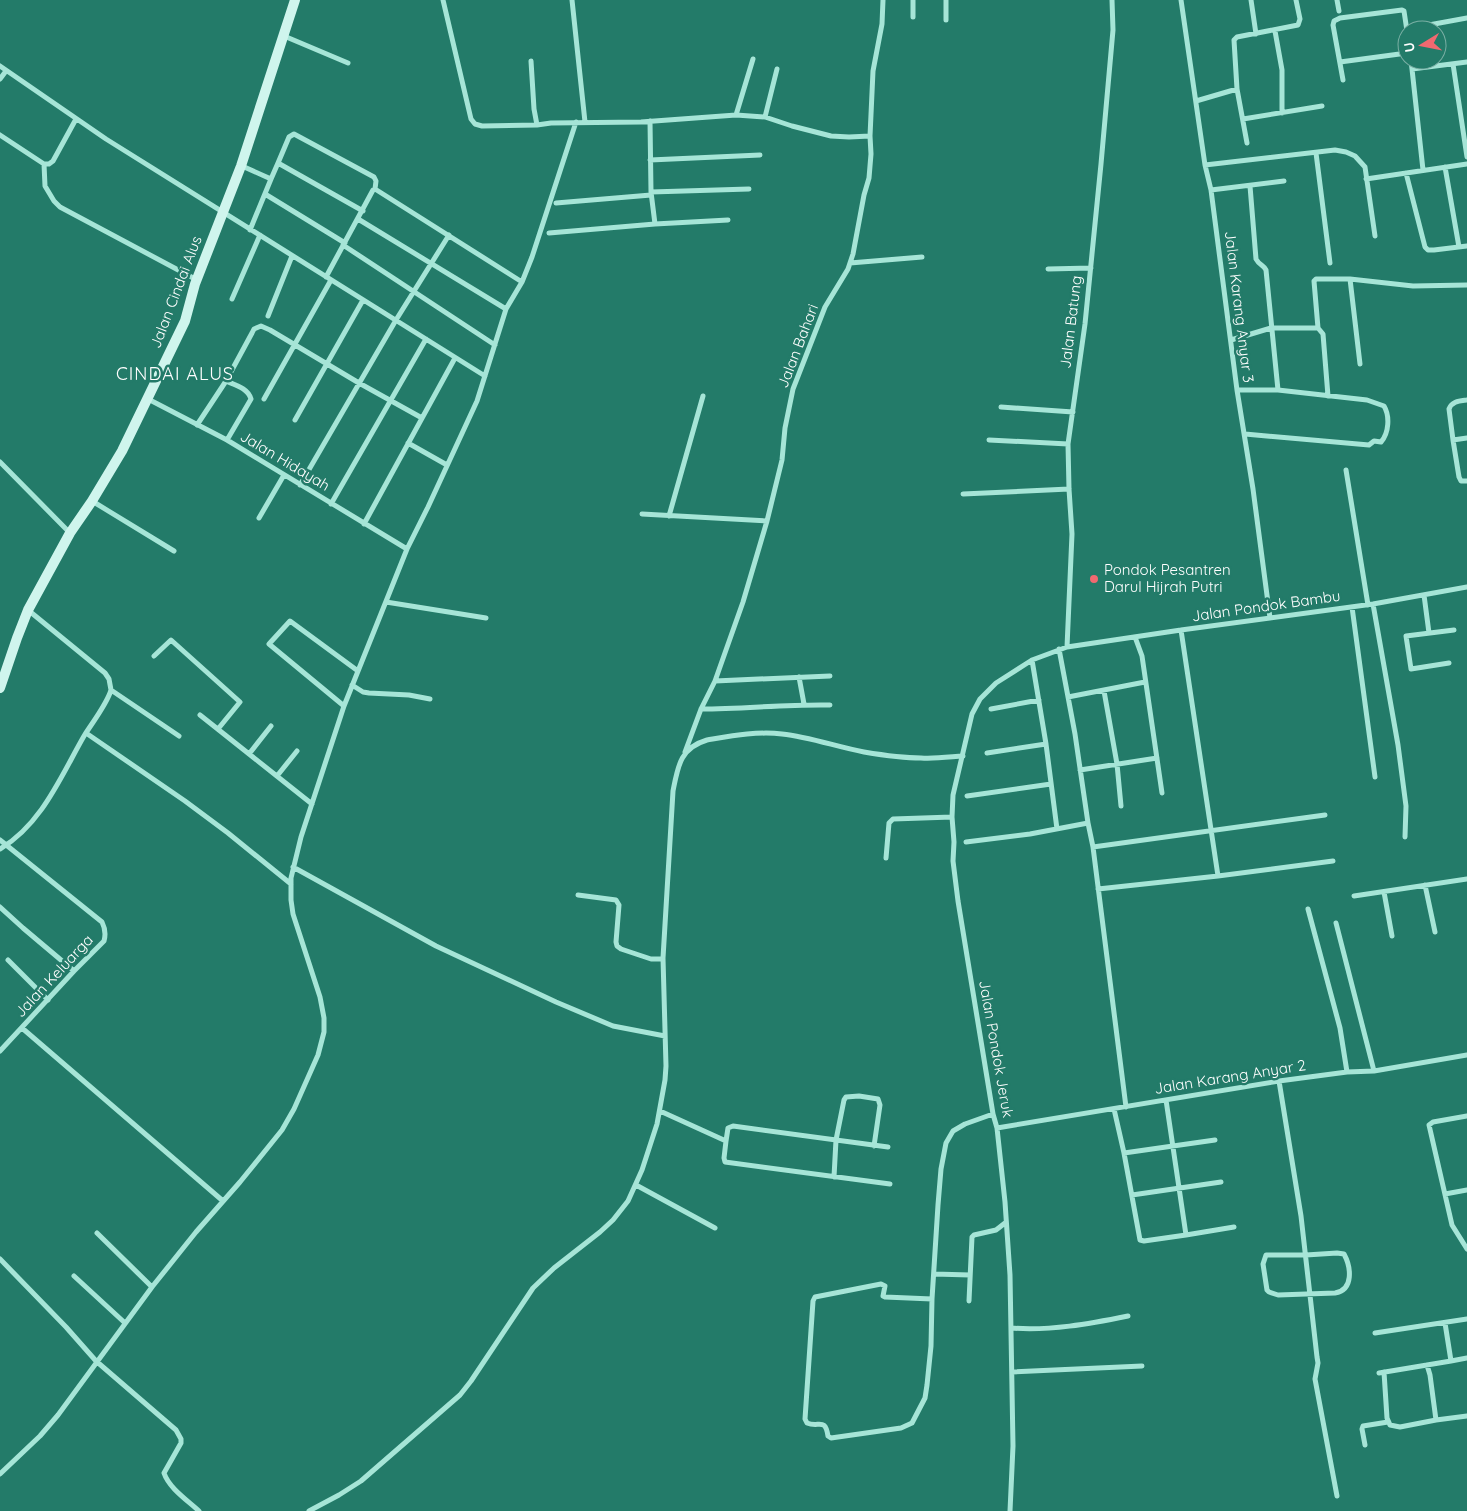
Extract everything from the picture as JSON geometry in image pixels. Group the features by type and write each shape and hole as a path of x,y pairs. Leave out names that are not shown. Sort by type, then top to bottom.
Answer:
{"street":[{"name":"Jalan Cindai Alus","path":"0,688 28,610 70,533 122,451 185,321 197,280 241,166 295,0"},
{"path":"443,0 474,124 482,126 537,125 576,122 650,121 736,115 765,117 831,136 870,136"},
{"path":"572,0 585,122"},
{"name":"Jalan Bahari","path":"310,1511 361,1481 460,1395 533,1288 554,1268 613,1220 628,1202 636,1185 660,1110 665,1074 663,959 673,791 679,764 701,709 715,681 743,602 767,521 782,460 785,428 793,389 825,307 848,269 853,254 869,178 873,71 882,24 883,0"},
{"path":"913,0 913,17"},
{"path":"946,0 946,20"},
{"name":"Jalan Batung","path":"1067,647 1072,534 1068,444 1091,268 1113,30 1112,0"},
{"name":"Jalan Karang Anyar 3","path":"1181,0 1205,165 1211,190 1237,390 1245,434 1270,618"},
{"path":"1251,0 1256,34"},
{"path":"1247,144 1237,89 1234,40 1237,37 1295,27 1299,24 1300,19 1296,0"},
{"path":"1337,0 1339,11"},
{"path":"1343,80 1333,26 1334,21 1340,18 1400,10 1404,11 1405,20"},
{"path":"1447,22 1467,18"},
{"path":"1275,30 1282,70 1282,113"},
{"path":"283,36 348,63"},
{"path":"1340,62 1397,54"},
{"path":"736,115 753,59"},
{"path":"531,61 537,125"},
{"path":"1447,65 1467,62"},
{"path":"1453,64 1467,157"},
{"path":"0,66 106,139 485,376"},
{"path":"765,117 778,69"},
{"path":"1412,70 1423,170"},
{"path":"0,79 6,71"},
{"path":"1196,101 1237,89"},
{"path":"1243,119 1322,106"},
{"path":"0,135 44,164 49,164 53,161 76,119"},
{"path":"650,121 651,194 654,224"},
{"path":"0,1474 40,1436 58,1415 152,1286 282,1130 294,1109 318,1055 324,1032 323,1009 293,914 291,884 293,867 301,836 352,685 407,550 477,401 506,309 522,282 576,122"},
{"path":"250,230 289,137 294,134 374,177 376,181 375,189 344,244 294,345 264,399"},
{"path":"1205,165 1335,150 1346,152 1355,156 1363,164 1366,172 1375,236"},
{"path":"1316,153 1330,263"},
{"path":"650,160 760,155"},
{"path":"44,164 45,186 54,201 60,206 197,280"},
{"path":"278,164 362,211"},
{"path":"1366,179 1467,164"},
{"path":"241,166 271,179"},
{"path":"1445,167 1459,247"},
{"path":"1406,173 1425,248 1430,250 1467,246"},
{"path":"1211,190 1284,181"},
{"path":"1250,186 1256,259 1266,270 1278,390"},
{"path":"375,189 522,282"},
{"path":"556,203 651,194 749,189"},
{"path":"264,194 344,244 495,345"},
{"path":"358,219 506,309"},
{"path":"549,233 728,220"},
{"path":"232,299 260,235"},
{"path":"300,485 396,320 450,235"},
{"path":"268,316 292,256"},
{"path":"850,263 922,257"},
{"path":"1048,269 1091,268"},
{"path":"1328,396 1323,334 1318,328 1314,281 1316,279 1350,279 1413,286 1467,285"},
{"path":"1350,279 1360,364"},
{"path":"295,420 363,300"},
{"path":"197,425 226,381 252,333 258,326 264,327 422,418"},
{"path":"1231,340 1271,328 1318,328"},
{"path":"331,504 426,339"},
{"path":"364,524 455,358"},
{"path":"226,381 246,390 251,396 227,440"},
{"path":"1237,390 1278,390 1367,400 1384,406 1388,412 1385,438 1381,442 1374,440 1369,445 1245,434"},
{"path":"669,516 703,396"},
{"name":"Jalan Hidayah","path":"148,399 227,440 407,550"},
{"path":"1467,400 1454,403 1449,409 1459,477 1461,481 1467,481"},
{"path":"1002,407 1073,412"},
{"path":"1453,440 1467,438"},
{"path":"989,440 1068,444"},
{"path":"408,443 447,465"},
{"path":"0,462 70,533"},
{"path":"1346,470 1398,745 1406,806 1405,836"},
{"path":"259,518 284,475"},
{"path":"963,494 1069,489"},
{"path":"92,501 174,551"},
{"path":"642,514 767,521"},
{"name":"Jalan Pondok Bambu","path":"1067,647 1371,604 1467,587"},
{"path":"1424,595 1429,633"},
{"path":"386,602 486,618"},
{"path":"1352,606 1375,777"},
{"path":"0,849 25,828 49,800 111,690 110,679 105,673 28,610"},
{"path":"344,706 269,644 290,621 358,671"},
{"path":"1181,630 1218,876"},
{"path":"1449,663 1411,669 1406,636 1454,630"},
{"path":"1135,637 1142,656 1162,793"},
{"path":"154,656 171,640 240,702 218,729"},
{"name":"Jalan Pondok Jeruk","path":"1010,1511 1012,1372 1010,1275 1005,1202 997,1128 993,1114 958,900 954,861 952,795 972,714 980,699 996,683 1032,660 1067,647"},
{"path":"1059,650 1093,848 1126,1107"},
{"path":"1032,660 1057,828"},
{"path":"715,681 830,676"},
{"path":"799,677 804,704"},
{"path":"1068,696 1145,682"},
{"path":"352,685 363,692 409,695 430,699"},
{"path":"111,690 179,736"},
{"path":"1104,690 1117,764 1121,806"},
{"path":"991,709 1039,700"},
{"path":"701,709 735,709 804,704 830,705"},
{"path":"200,715 312,804"},
{"path":"249,754 271,726"},
{"path":"86,733 185,801 291,884"},
{"path":"685,752 700,742 707,740 770,733 808,738 863,752 922,759 962,756"},
{"path":"987,753 1046,744"},
{"path":"277,776 298,750"},
{"path":"1080,770 1157,758"},
{"path":"967,796 1051,784"},
{"path":"1093,848 1325,815"},
{"path":"886,858 889,824 893,819 952,817"},
{"path":"966,842 1030,834 1088,823"},
{"name":"Jalan Keluarga","path":"0,840 102,922 106,931 104,941 0,1051"},
{"path":"1098,890 1333,861"},
{"path":"293,867 436,946 556,1002 613,1026 665,1036"},
{"path":"1354,896 1467,879"},
{"path":"1425,885 1435,932"},
{"path":"1384,892 1392,936"},
{"path":"578,895 616,900 618,905 616,942 618,946 650,959 663,959"},
{"path":"0,906 74,971"},
{"path":"1308,909 1340,1028 1347,1072"},
{"path":"1336,922 1374,1071"},
{"path":"8,960 48,1000"},
{"path":"22,1028 223,1201"},
{"name":"Jalan Karang Anyar 2","path":"997,1128 1279,1082 1347,1072 1374,1071 1467,1055"},
{"path":"1279,1082 1306,1255 1318,1363 1315,1379 1337,1496"},
{"path":"834,1177 836,1140 846,1097 878,1098 880,1105 874,1146"},
{"path":"1166,1100 1186,1235"},
{"path":"1114,1109 1140,1240 1144,1241 1234,1227"},
{"path":"660,1110 726,1141"},
{"path":"932,1299 885,1297 885,1286 881,1284 815,1297 813,1302 805,1419 807,1423 824,1425 828,1436 831,1438 901,1428 912,1423 925,1398 931,1346 932,1299 941,1169 946,1143 953,1131 964,1124 993,1114"},
{"path":"1467,1116 1432,1122 1429,1125 1452,1225 1467,1249"},
{"path":"888,1147 733,1126 728,1128 724,1158 725,1162 890,1184"},
{"path":"1124,1153 1215,1140"},
{"path":"1132,1195 1221,1182"},
{"path":"636,1185 715,1228"},
{"path":"1445,1194 1467,1190"},
{"path":"969,1301 971,1244 974,1235 996,1230 1005,1223"},
{"path":"97,1233 152,1286"},
{"path":"1269,1254 1306,1255 1344,1254 1348,1267 1348,1284 1344,1290 1338,1293 1278,1295 1267,1290 1263,1264 1266,1256 1269,1254"},
{"path":"0,1259 66,1327 96,1362 176,1430 181,1443 164,1473 171,1484 199,1511"},
{"path":"934,1274 970,1275"},
{"path":"74,1276 125,1323"},
{"path":"1011,1328 1028,1330 1080,1325 1128,1316"},
{"path":"1375,1333 1467,1319"},
{"path":"1445,1322 1451,1361"},
{"path":"1467,1358 1382,1373 1390,1426 1400,1427 1467,1416"},
{"path":"1427,1365 1436,1420"},
{"path":"1012,1372 1142,1366"},
{"path":"1365,1445 1363,1426 1388,1422"}],"place":[{"name":"Pondok Pesantren Darul Hijrah Putri","path":"1094,579"}],"district":[{"name":"CINDAI ALUS","path":"175,374"}]}
